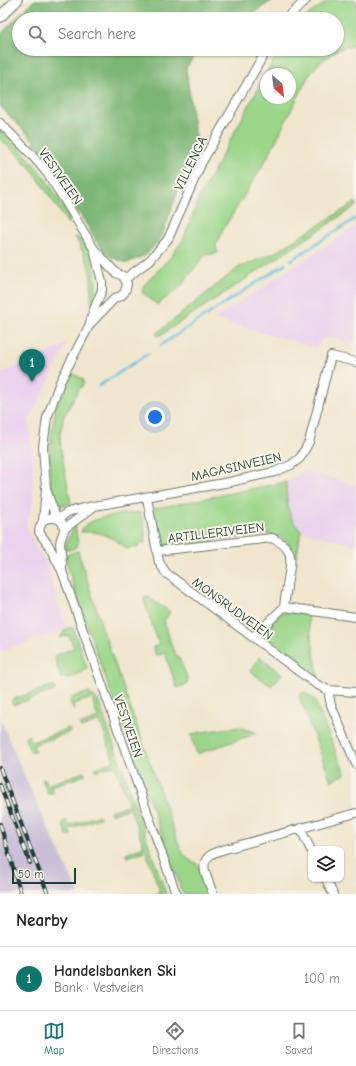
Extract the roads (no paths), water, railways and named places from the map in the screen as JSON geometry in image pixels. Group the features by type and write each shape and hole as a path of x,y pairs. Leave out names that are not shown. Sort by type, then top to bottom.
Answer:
{"main road":[{"path":"0,17 17,0"}],"street":[{"path":"293,12 306,0"},
{"name":"VILLENGA","path":"125,279 150,260 168,239 202,162 263,56"},
{"name":"VESTVEIEN","path":"0,123 30,153 47,173 94,249 116,273 123,276 125,279 127,284 124,293 115,298 90,324"},
{"name":"VESTVEIEN","path":"94,249 102,286 90,324 60,382 45,425 43,447 46,488 43,521 39,532 46,541 62,571 175,892"},
{"path":"115,298 107,296 102,286 106,276 116,273"},
{"name":"MAGASINVEIEN","path":"57,519 72,511 230,482 287,468 303,454 309,442 331,356 356,362"},
{"name":"VESTVEIEN","path":"46,488 57,519 62,523 64,529 61,538 62,571"},
{"name":"MONSRUDVEIEN","path":"147,498 159,562 166,573 307,678 328,690 356,692"},
{"name":"MAGASINVEIEN","path":"64,529 93,507"},
{"path":"43,521 51,517 57,519"},
{"path":"46,541 54,542 61,538"},
{"name":"ARTILLERIVEIEN","path":"157,551 272,538 282,542 289,552 291,560 284,607"},
{"path":"253,637 284,607 356,617"},
{"path":"328,690 331,705 356,764"},
{"path":"213,894 204,867 204,862 208,856 222,850 356,813"},
{"path":"300,828 309,846"},
{"path":"327,882 333,894"}],"waterway":[{"path":"291,260 356,218"},
{"path":"161,345 285,264"},
{"path":"99,386 149,353"}],"railway":[{"path":"0,768 48,894"},
{"path":"0,785 30,863"},
{"path":"0,824 21,894"}],"place":[{"name":"Handelsbanken Ski","path":"32,382"}]}
